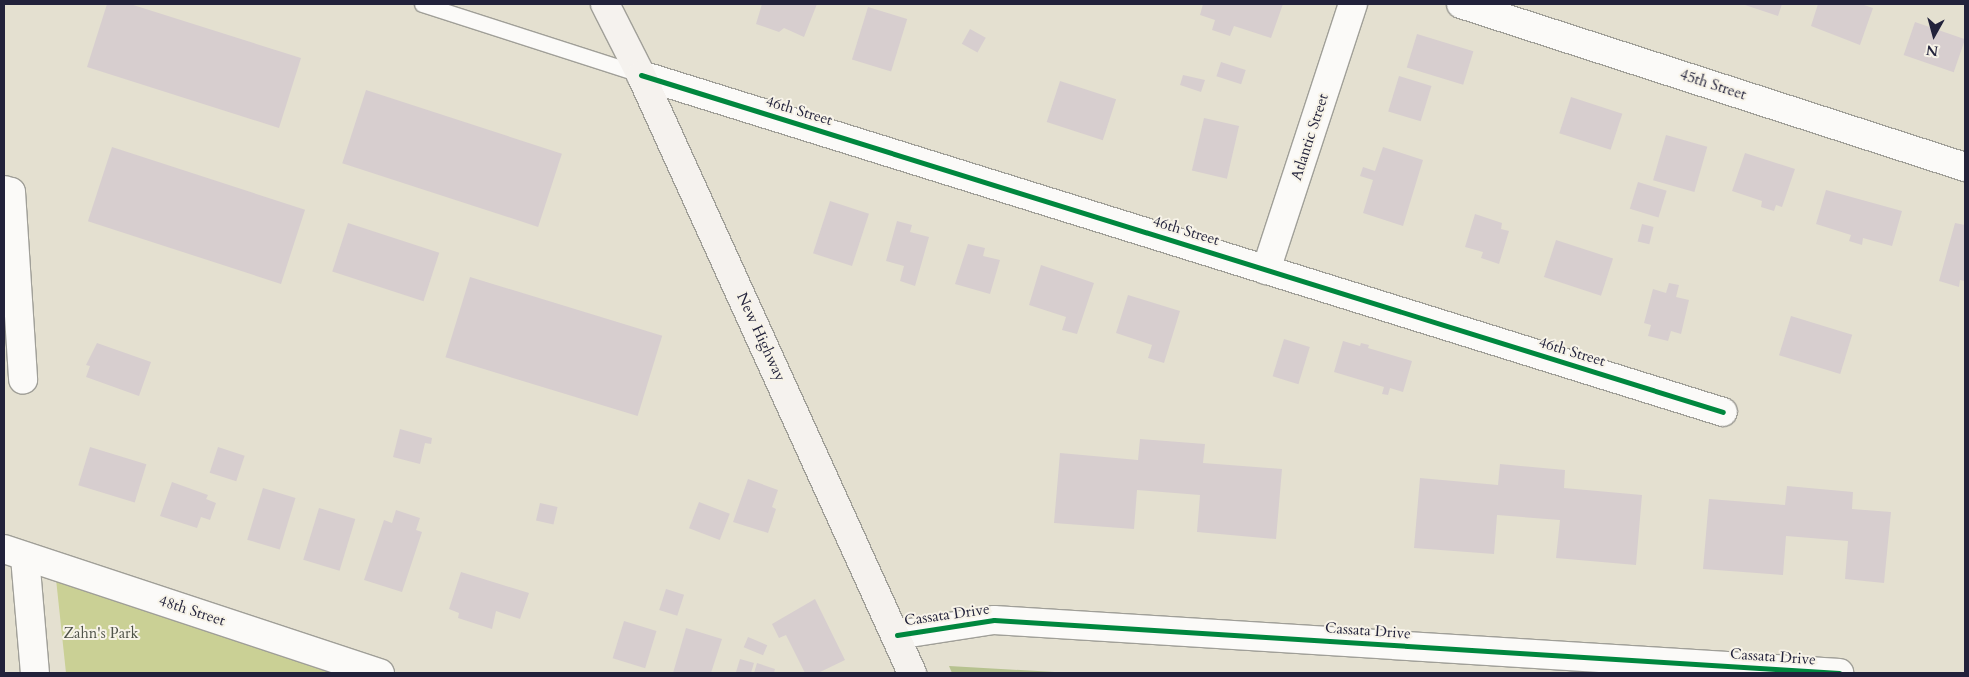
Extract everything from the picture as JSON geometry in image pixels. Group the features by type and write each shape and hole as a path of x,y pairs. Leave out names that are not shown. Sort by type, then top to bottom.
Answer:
{"main road":[{"name":"New Highway","path":"605,4 641,75 897,635 912,673"}],"street":[{"name":"Atlantic Street","path":"1266,270 1353,4"},
{"name":"45th Street","path":"1461,4 1965,167"},
{"name":"46th Street","path":"641,75 1723,412"},
{"path":"7,191 23,380"},
{"path":"15,553 35,673"},
{"name":"48th Street","path":"15,553 380,673"},
{"name":"Cassata Drive","path":"897,635 994,620 1839,673"}],"lane":[{"path":"422,4 641,75"}],"green space":[{"name":"Zahn's Park","path":"56,579 349,673 66,673"},
{"path":"949,666 1072,673 952,673"}],"building":[{"path":"107,4 130,4 301,58 279,128 87,67"},
{"path":"762,4 817,4 804,37 784,28 779,32 756,24"},
{"path":"1203,4 1283,4 1271,38 1234,26 1230,36 1212,30 1215,20 1200,15"},
{"path":"1742,4 1782,4 1778,16"},
{"path":"1818,4 1861,4 1873,8 1860,45 1811,26"},
{"path":"868,7 907,19 891,72 852,60"},
{"path":"1915,22 1965,39 1954,72 1904,55"},
{"path":"970,29 986,38 978,53 962,44"},
{"path":"1417,34 1473,51 1463,85 1407,67"},
{"path":"1221,62 1246,70 1241,84 1216,76"},
{"path":"1183,75 1205,80 1201,92 1180,85"},
{"path":"1399,76 1432,86 1421,121 1388,111"},
{"path":"1060,81 1116,99 1103,140 1047,122"},
{"path":"366,90 562,154 538,227 342,163"},
{"path":"1571,97 1622,114 1611,150 1559,133"},
{"path":"1204,118 1239,126 1227,179 1192,171"},
{"path":"1666,135 1707,147 1694,192 1653,180"},
{"path":"112,147 305,210 281,284 88,221"},
{"path":"1383,147 1423,160 1403,226 1363,213 1373,180 1360,176 1363,167 1375,171"},
{"path":"1745,153 1795,169 1782,207 1776,205 1774,211 1761,207 1762,201 1732,191"},
{"path":"1638,182 1667,191 1659,218 1630,209"},
{"path":"1826,190 1902,211 1892,246 1863,238 1862,245 1849,241 1851,235 1816,224"},
{"path":"830,201 869,214 852,266 813,253"},
{"path":"1475,214 1502,223 1501,229 1509,231 1499,264 1481,258 1483,252 1465,247"},
{"path":"897,221 912,225 910,232 929,237 915,286 900,281 904,266 886,261"},
{"path":"348,223 439,253 424,301 332,272"},
{"path":"1955,223 1965,225 1965,281 1960,280 1959,287 1939,281"},
{"path":"1642,224 1654,227 1649,244 1638,241"},
{"path":"1556,240 1613,259 1601,296 1544,277"},
{"path":"968,244 985,248 983,256 1000,260 990,294 955,284"},
{"path":"1041,265 1094,283 1077,334 1062,330 1066,317 1029,305"},
{"path":"470,277 662,336 638,416 445,357"},
{"path":"1669,283 1679,285 1676,297 1689,300 1681,334 1671,331 1668,341 1648,336 1651,325 1644,323 1653,289 1666,293"},
{"path":"1128,295 1180,311 1164,363 1148,358 1152,345 1116,333"},
{"path":"1791,316 1852,335 1840,374 1779,355"},
{"path":"1284,339 1310,347 1298,384 1273,376"},
{"path":"1343,341 1360,346 1361,343 1369,345 1368,348 1412,361 1403,392 1390,388 1388,395 1382,394 1384,387 1334,372"},
{"path":"97,343 151,362 139,396 86,377 90,366 86,365"},
{"path":"400,429 432,438 431,444 425,443 420,464 393,457"},
{"path":"1140,439 1205,444 1203,463 1282,469 1276,539 1197,532 1200,495 1137,490 1134,529 1054,523 1060,453 1138,460"},
{"path":"90,447 146,464 135,503 78,485"},
{"path":"218,447 245,456 236,481 210,473"},
{"path":"1500,464 1565,470 1564,488 1642,495 1636,565 1556,558 1560,520 1497,515 1494,554 1414,548 1420,478 1498,485"},
{"path":"748,479 778,490 772,507 776,509 768,533 733,522"},
{"path":"172,482 208,495 206,499 216,503 210,520 201,517 197,528 160,516"},
{"path":"1787,486 1853,492 1852,509 1891,512 1884,583 1845,579 1848,541 1786,536 1783,575 1703,569 1709,499 1785,505"},
{"path":"263,488 296,498 280,550 247,540"},
{"path":"699,502 730,514 720,540 689,528"},
{"path":"540,503 558,507 553,525 536,521"},
{"path":"319,508 355,519 340,571 303,560"},
{"path":"396,510 420,518 416,530 422,532 402,592 364,580 384,520 392,523"},
{"path":"461,572 529,593 520,619 496,611 492,629 458,618 459,613 449,609"},
{"path":"666,589 684,595 677,616 659,610"},
{"path":"815,599 845,660 818,673 805,673 786,635 779,638 772,624"},
{"path":"624,621 657,631 645,668 613,658"},
{"path":"686,628 722,639 711,673 673,673"},
{"path":"748,637 767,645 763,655 744,647"},
{"path":"740,659 754,663 751,673 736,672"},
{"path":"757,663 775,669 774,673 754,673"}],"cycle path":[{"path":"641,75 1723,412"},
{"path":"897,635 994,620 1839,673"}]}
